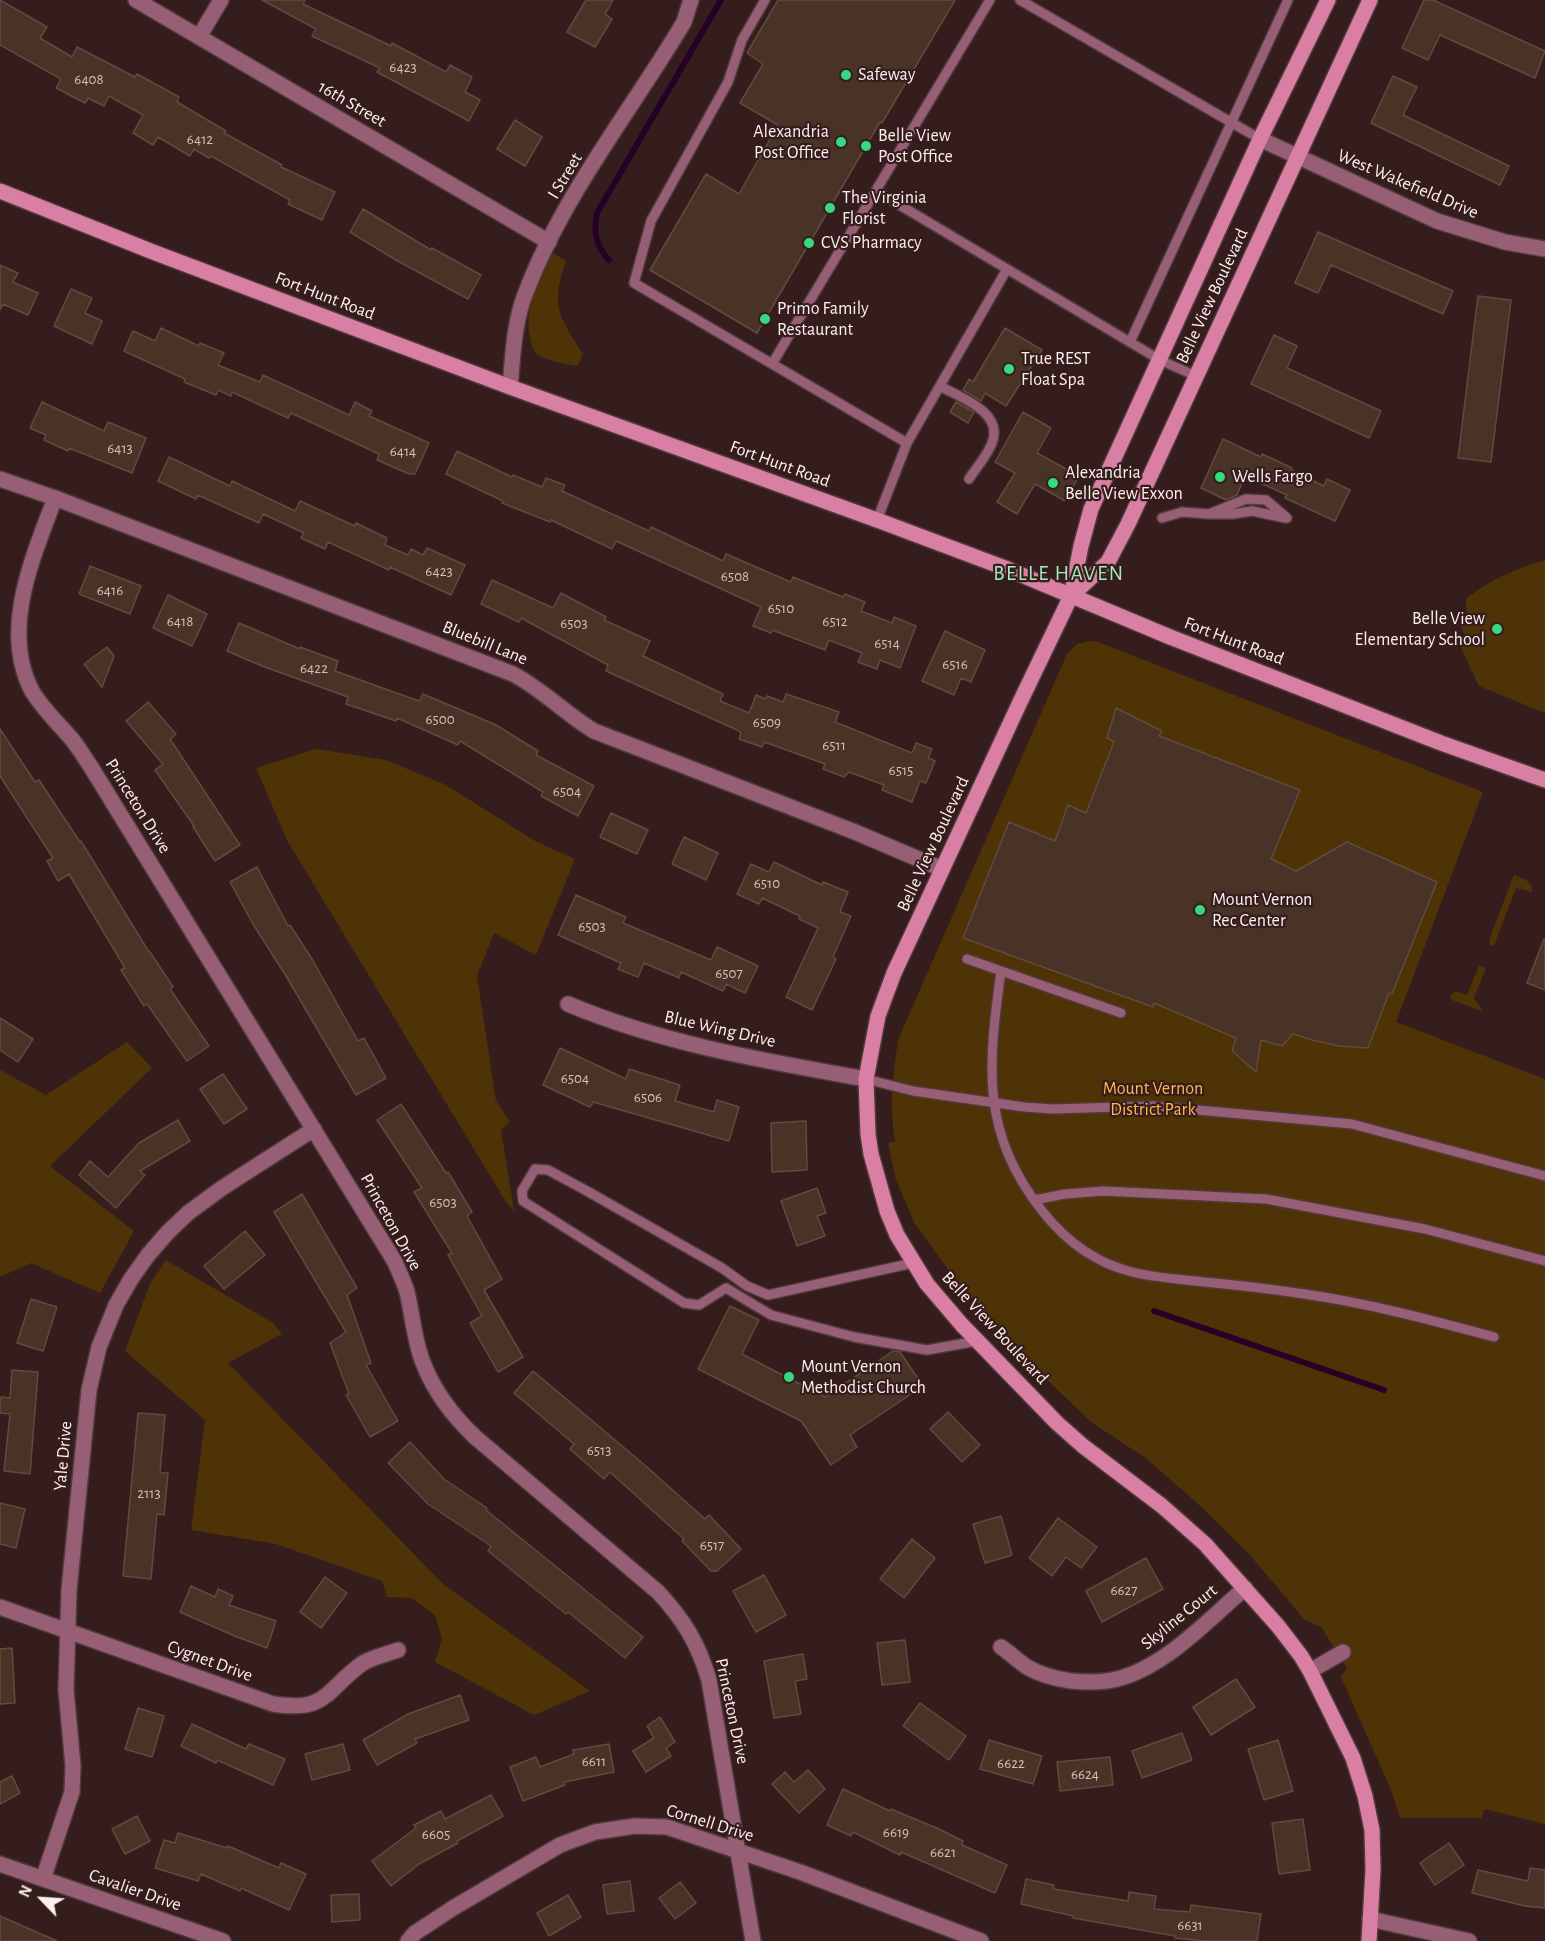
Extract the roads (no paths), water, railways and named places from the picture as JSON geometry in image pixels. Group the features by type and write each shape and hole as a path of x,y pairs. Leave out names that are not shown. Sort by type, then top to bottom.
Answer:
{"main road":[{"name":"Belle View Boulevard","path":"1328,0 1260,140 1090,509 1071,596 894,973 878,1016 866,1079 868,1134 877,1180 897,1235 927,1284 977,1341 1057,1423 1083,1446 1184,1524 1205,1544 1278,1626 1310,1671 1353,1758 1365,1796 1372,1840 1373,1870 1369,1941"},
{"name":"Belle View Boulevard","path":"1071,596 1108,562 1128,524 1370,0"},
{"name":"Fort Hunt Road","path":"0,191 153,252 510,387 877,520 1441,743 1545,780"}],"street":[{"name":"16th Street","path":"136,0 549,242"},
{"path":"199,37 221,0"},
{"name":"I Street","path":"510,387 517,326 525,293 549,242 581,184 678,32 691,0"},
{"name":"West Wakefield Drive","path":"1260,140 1437,221 1505,242 1545,249"},
{"name":"Bluebill Lane","path":"0,479 513,674 536,686 578,721 594,731 942,869"},
{"name":"Princeton Drive","path":"54,498 27,572 18,620 23,669 31,689 72,739 91,767 395,1262 407,1292 423,1364 449,1409 475,1437 658,1592 691,1634 709,1680 753,1941"},
{"name":"Blue Wing Drive","path":"568,1004 643,1030 738,1056 866,1079"},
{"name":"Yale Drive","path":"43,1879 72,1792 73,1766 66,1690 69,1590 89,1390 99,1347 116,1305 148,1255 168,1232 188,1213 222,1188 314,1130"},
{"name":"Skyline Court","path":"1001,1647 1027,1667 1042,1674 1086,1682 1117,1679 1146,1668 1183,1642 1245,1588"},
{"name":"Cygnet Drive","path":"0,1607 273,1704 290,1707 319,1701 333,1692 353,1670 366,1661 398,1650"},
{"path":"1310,1671 1343,1652"},
{"name":"Cornell Drive","path":"408,1941 415,1933 453,1908 540,1856 576,1838 595,1832 635,1826 667,1827 800,1872 981,1941"},
{"name":"Cavalier Drive","path":"0,1864 223,1941"},
{"path":"1370,1919 1469,1941"}],"lane":[{"path":"765,0 742,40 728,82 651,220 634,283 907,443"},
{"path":"772,364 990,0"},
{"path":"1020,0 1260,140"},
{"path":"1131,342 1288,0"},
{"path":"876,191 1160,360 1196,376"},
{"path":"877,520 907,443 1007,269"},
{"path":"940,386 984,412 991,418 994,425 991,446 969,479"},
{"path":"1162,518 1182,512 1209,514 1246,499 1266,500 1287,518"},
{"path":"967,959 1122,1013"},
{"path":"1000,971 991,1074 993,1103 999,1132 1007,1157 1034,1200 1064,1235 1081,1249 1102,1261 1157,1277 1306,1294 1406,1313 1494,1337"},
{"path":"866,1079 913,1091 1053,1109 1153,1106 1352,1124 1545,1176"},
{"path":"913,1263 768,1295 747,1286 722,1268 548,1170 536,1169 522,1191 524,1201 684,1303 699,1305 726,1288 771,1315 854,1337 927,1350 977,1341"},
{"path":"1034,1200 1065,1194 1103,1191 1266,1199 1425,1229 1545,1262"}],"waterway":[{"path":"609,260 597,238 595,226 597,213 721,0"},
{"path":"1154,1311 1384,1390"}],"place":[{"name":"Safeway","path":"846,75"},
{"name":"Alexandria Post Office","path":"841,142"},
{"name":"Belle View Post Office","path":"866,146"},
{"name":"The Virginia Florist","path":"830,208"},
{"name":"CVS Pharmacy","path":"809,243"},
{"name":"Primo Family Restaurant","path":"765,319"},
{"name":"True REST Float Spa","path":"1009,369"},
{"name":"Wells Fargo","path":"1220,477"},
{"name":"Alexandria Belle View Exxon","path":"1053,483"},
{"name":"Belle View Elementary School","path":"1497,629"},
{"name":"Mount Vernon Rec Center","path":"1200,910"},
{"name":"Mount Vernon Methodist Church","path":"789,1377"}],"district":[{"name":"BELLE HAVEN","path":"1059,574"}],"park label":[{"name":"Mount Vernon District Park","path":"1153,1099"}]}
